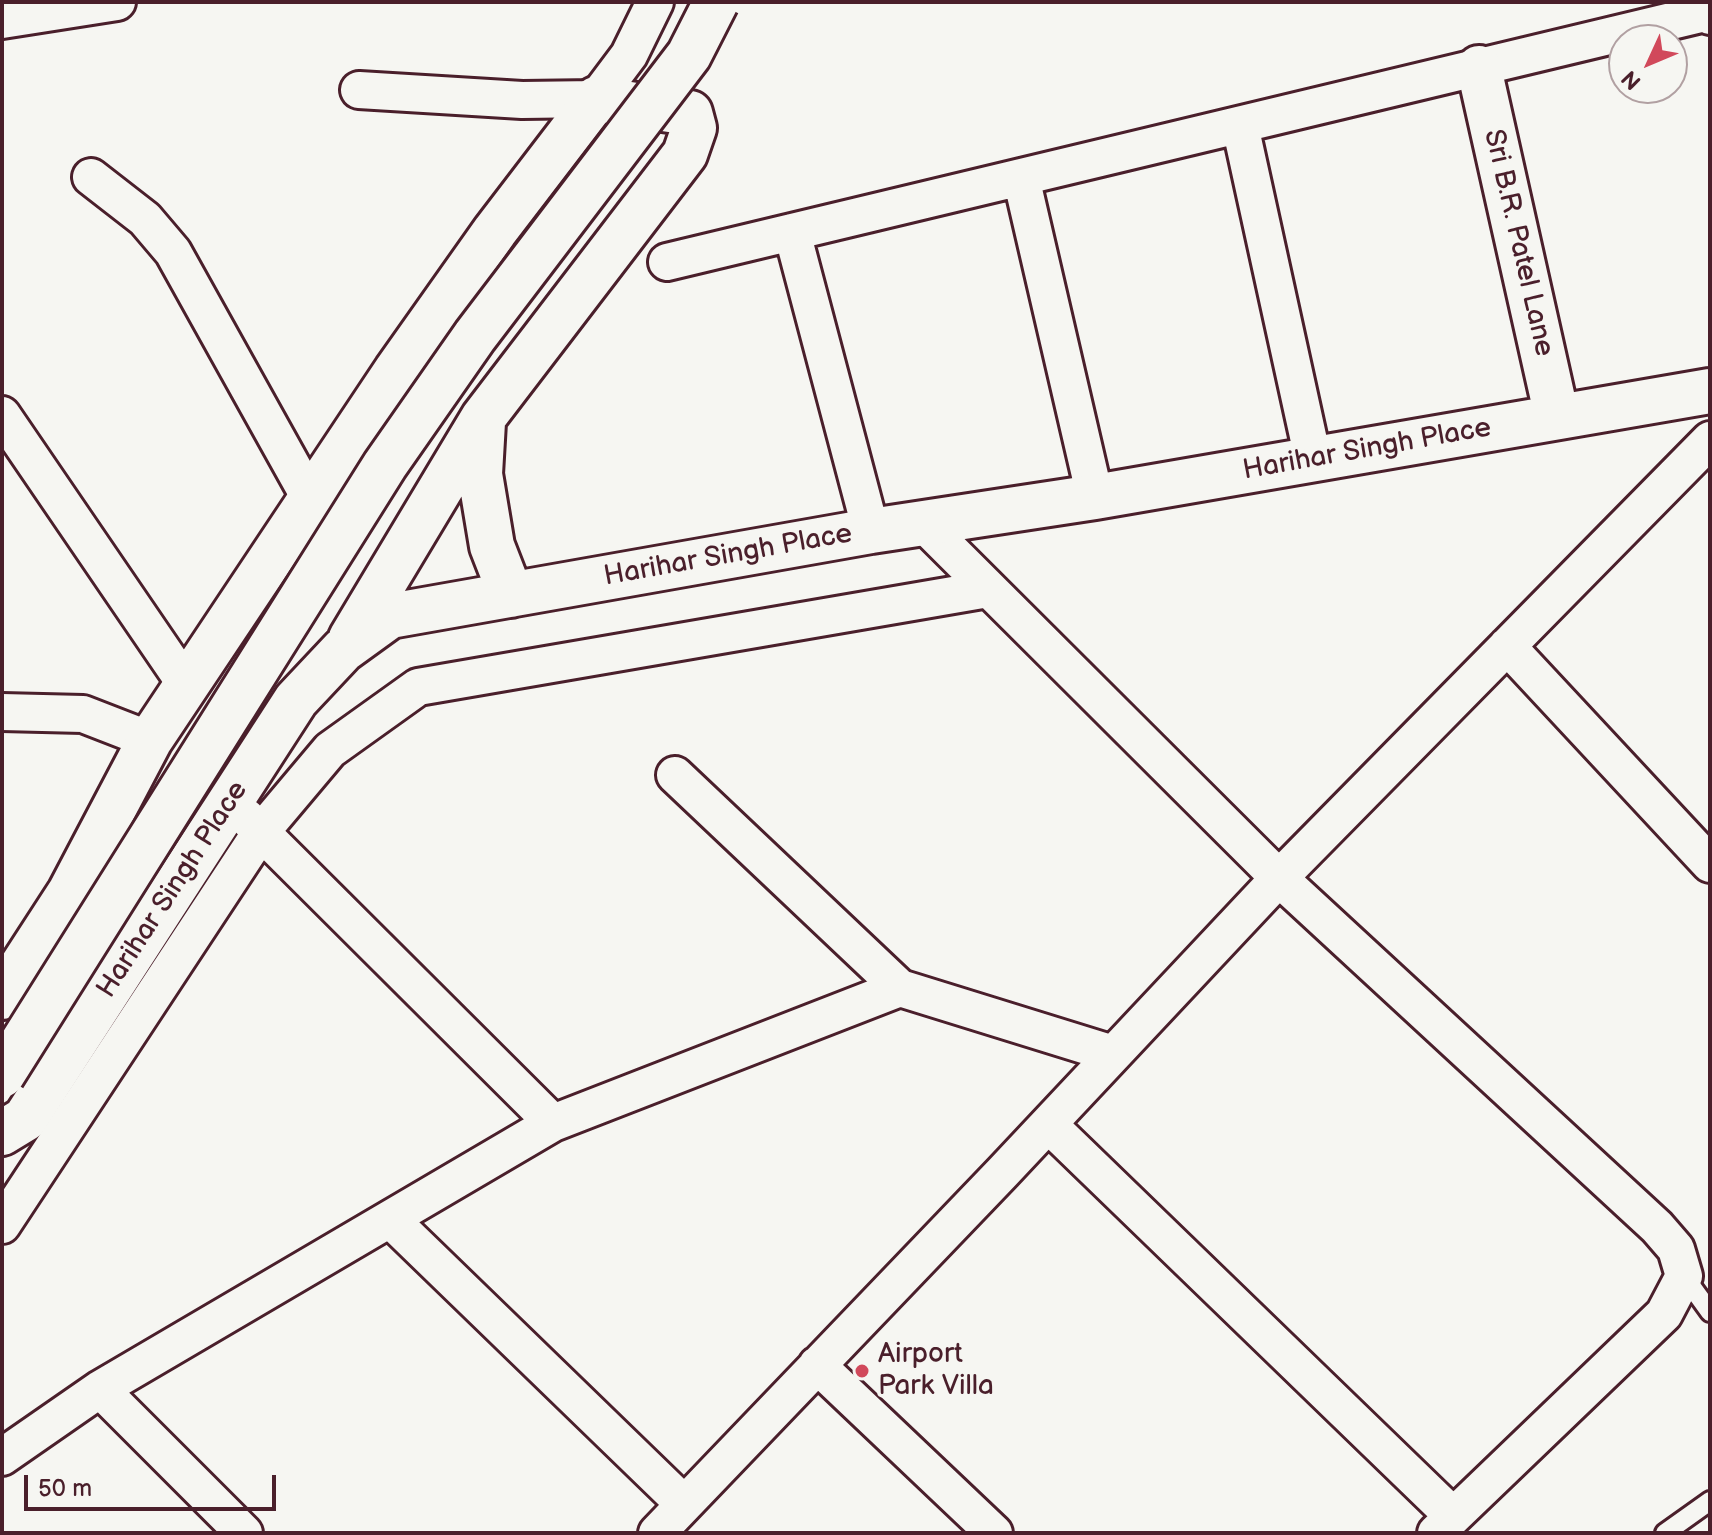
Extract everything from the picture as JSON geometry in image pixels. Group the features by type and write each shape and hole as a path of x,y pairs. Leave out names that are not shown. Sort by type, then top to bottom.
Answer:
{"street":[{"path":"2,20 117,2"},
{"path":"2,997 70,892 150,740 396,371 468,269 629,55 655,2"},
{"path":"2,1075 385,465 475,336 689,55 716,2"},
{"path":"667,262 1709,12 1710,16"},
{"name":"Sri B.R. Patel Lane","path":"1479,68 1557,417"},
{"path":"343,650 483,418 685,154 694,128 690,113 596,99 522,100 359,90"},
{"path":"1240,125 1313,459"},
{"path":"91,177 145,219 173,252 311,500"},
{"path":"1021,177 1095,497"},
{"path":"792,232 871,531"},
{"name":"Harihar Singh Place","path":"2,1133 25,1119 296,700 343,650 390,616 871,531 1095,497 1710,391"},
{"path":"2,415 187,686"},
{"path":"483,418 480,474 492,546 511,595"},
{"path":"657,1533 1279,878 1710,440"},
{"path":"923,523 1279,878 1657,1227 1676,1249 1684,1276 1664,1314 1451,1525 1048,1124"},
{"path":"2,1225 261,832 330,750 418,687 988,589"},
{"path":"1507,646 1710,864"},
{"path":"2,712 83,714 150,740"},
{"path":"675,775 900,988 1113,1054"},
{"path":"230,801 553,1123"},
{"path":"2,1457 100,1389 553,1123 900,988"},
{"path":"391,1220 684,1504"},
{"path":"817,1365 994,1533"},
{"path":"100,1389 244,1533"}],"lane":[{"path":"1684,1276 1710,1312"},
{"path":"1665,1533 1710,1501"}],"place":[{"name":"Airport Park Villa","path":"862,1371"}]}
